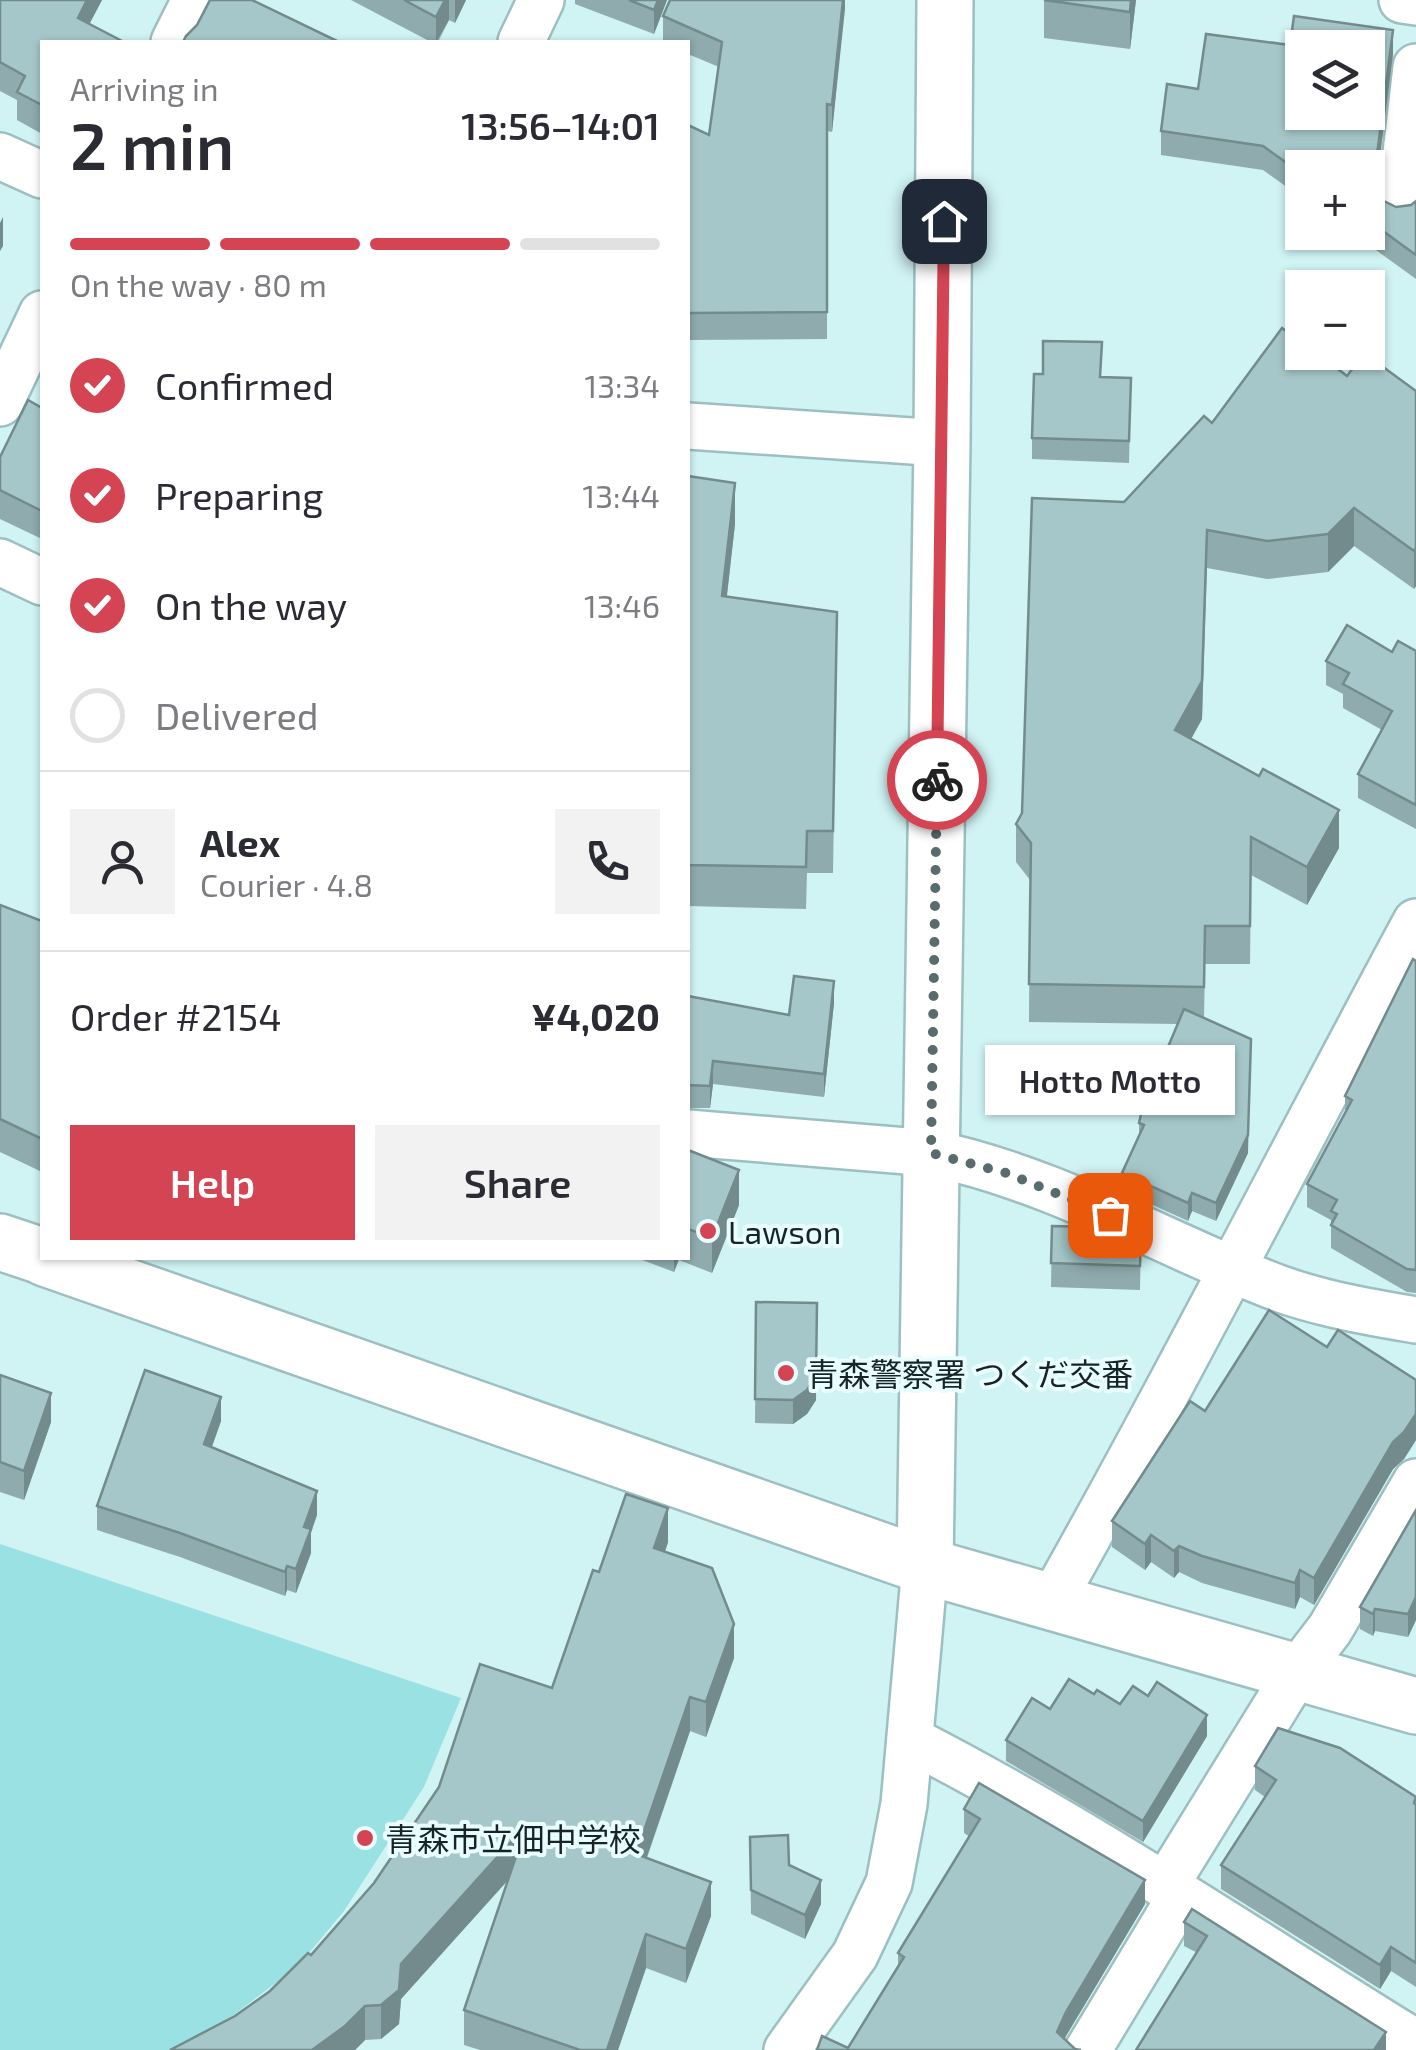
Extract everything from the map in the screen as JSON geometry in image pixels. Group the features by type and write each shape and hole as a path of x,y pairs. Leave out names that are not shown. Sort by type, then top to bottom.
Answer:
{"street":[{"path":"175,40 195,0"},
{"path":"521,40 541,0"},
{"path":"787,2050 854,1955 888,1882 896,1853 911,1740 925,1566 945,0"},
{"path":"1402,0 1416,2"},
{"path":"1400,205 1416,67"},
{"path":"0,156 40,175"},
{"path":"0,404 40,318"},
{"path":"690,426 942,443"},
{"path":"0,562 40,581"},
{"path":"1052,1601 1178,1377 1416,922"},
{"path":"690,1133 931,1153 967,1160 1304,1296 1416,1320"},
{"path":"0,1242 40,1256"},
{"path":"53,1260 925,1566 1416,1706"},
{"path":"1088,2050 1297,1672 1330,1629 1416,1482"},
{"path":"911,1740 970,1770 1414,2038"}],"shaded area":[{"path":"0,1544 461,1698 424,1787 344,1911 299,1965 183,2050 0,2050"}],"building":[{"path":"0,0 87,0 78,18 120,40 40,40 40,104 17,92 25,76 0,62"},
{"path":"210,0 252,0 335,40 184,40"},
{"path":"404,0 445,0 436,17"},
{"path":"629,0 658,0 654,10"},
{"path":"670,0 843,0 832,105 827,104 827,312 690,313 690,126 709,135 722,42 663,16"},
{"path":"1044,0 1131,0 1130,12"},
{"path":"1294,16 1393,30 1385,92 1385,30 1292,30"},
{"path":"1206,34 1285,44 1285,130 1380,130 1378,150 1285,150 1285,162 1263,146 1161,131 1167,84 1198,89"},
{"path":"1416,201 1416,255 1385,232 1385,202 1396,207"},
{"path":"1282,328 1285,370 1339,370 1347,376 1351,370 1385,368 1416,391 1414,551 1354,508 1328,534 1267,541 1207,530 1202,681 1175,730 1259,776 1263,769 1339,810 1307,867 1251,837 1250,926 1205,926 1204,987 1029,984 1031,843 1016,824 1022,813 1032,498 1124,502 1204,416 1212,423"},
{"path":"1043,341 1102,342 1100,377 1131,378 1129,441 1032,438 1034,374 1043,374"},
{"path":"28,400 40,407 40,510 0,490 0,457"},
{"path":"690,476 735,483 722,596 837,612 833,831 807,831 806,867 690,865"},
{"path":"1347,625 1392,652 1398,641 1416,651 1416,805 1358,774 1392,711 1343,684 1349,673 1326,661"},
{"path":"0,905 40,920 40,1138 0,1119"},
{"path":"1413,959 1416,1270 1407,1269 1331,1225 1337,1214 1331,1211 1337,1200 1307,1184 1352,1100 1345,1096"},
{"path":"794,976 834,981 824,1074 713,1061 710,1086 690,1085 690,996 789,1015"},
{"path":"1184,1009 1251,1039 1248,1135 1216,1203 1192,1193 1188,1203 1122,1173 1144,1125 1139,1123 1142,1110"},
{"path":"690,1151 739,1170 712,1238 690,1230"},
{"path":"1052,1226 1130,1228 1141,1233 1140,1266 1051,1263"},
{"name":"青森警察署 つくだ交番","path":"756,1302 817,1303 816,1376 807,1390 793,1400 755,1399"},
{"path":"1269,1310 1327,1347 1338,1330 1416,1380 1416,1414 1393,1442 1314,1578 1300,1570 1295,1583 1179,1546 1174,1551 1151,1535 1145,1544 1112,1521 1190,1401 1205,1411"},
{"path":"145,1370 221,1397 204,1444 317,1491 304,1527 311,1529 296,1569 287,1566 285,1572 97,1506"},
{"path":"0,1375 51,1393 24,1471 0,1462"},
{"path":"626,1494 668,1508 654,1548 712,1568 734,1624 706,1702 690,1697 636,1854 711,1882 686,1949 646,1934 607,2050 580,2050 464,2010 527,1824 401,1964 399,1990 381,2005 365,2006 312,2050 170,2050 235,2016 270,1991 308,1953 311,1955 374,1883 439,1787 480,1664 552,1688 593,1570 599,1572"},
{"path":"1416,1510 1416,1597 1408,1614 1375,1609 1373,1614 1360,1607"},
{"path":"1069,1679 1120,1704 1133,1686 1148,1696 1157,1682 1207,1715 1143,1821 1006,1740 1032,1698 1050,1709"},
{"path":"1278,1728 1340,1748 1416,1797 1416,1963 1391,1947 1380,1965 1221,1865 1276,1780 1255,1766"},
{"path":"979,1783 1145,1880 1057,2032 1081,2050 817,2050 822,2036 848,2048 904,1957 898,1953 980,1819 964,1809"},
{"path":"788,1835 789,1865 821,1880 805,1915 751,1890 750,1837"},
{"path":"1192,1909 1386,2032 1374,2050 1136,2050 1207,1936 1184,1922"}],"way so far":[{"path":"937,780 931,1153 1006,1173 1110,1215"}],"place":[{"name":"Hotto Motto","path":"1110,1215"},
{"name":"Lawson","path":"708,1231"},
{"name":"青森警察署 つくだ交番","path":"786,1373"},
{"name":"青森市立佃中学校","path":"365,1838"}],"route":[{"path":"937,780 944,221"}]}
